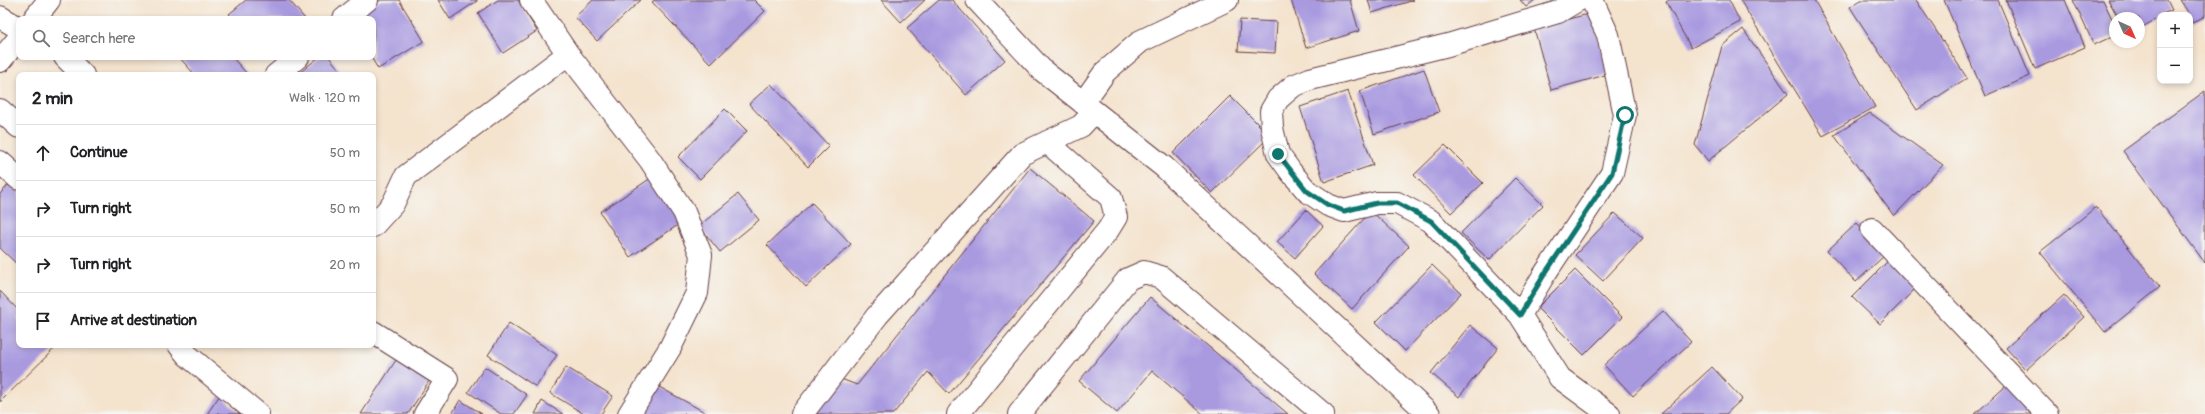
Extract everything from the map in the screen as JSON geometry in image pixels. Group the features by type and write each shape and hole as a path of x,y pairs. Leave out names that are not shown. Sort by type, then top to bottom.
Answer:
{"street":[{"path":"36,16 49,0"},
{"path":"348,16 367,0"},
{"path":"531,0 568,54 650,160 684,212 701,255 697,293 670,348 629,414"},
{"path":"976,0 1043,72 1164,167 1429,414"},
{"path":"802,414 877,316 1022,154 1081,126 1088,107 1105,72 1141,41 1227,0"},
{"path":"1578,0 1558,12 1448,45 1310,79 1293,86 1278,99 1271,111 1272,128 1278,154 1307,191 1328,205 1344,211 1377,203 1397,203 1431,221 1520,315 1560,378 1609,414"},
{"path":"1520,315 1544,275 1612,173 1625,115 1608,35 1592,0"},
{"path":"0,17 16,26"},
{"path":"0,61 16,42"},
{"path":"376,223 393,204 406,176 568,54"},
{"path":"68,60 81,72"},
{"path":"280,72 294,60"},
{"path":"0,110 16,125"},
{"path":"958,414 1108,230 1116,217 1111,198 1047,142"},
{"path":"0,162 16,176"},
{"path":"1872,229 2047,414"},
{"path":"1019,414 1128,279 1144,272 1161,277 1323,414"},
{"path":"376,334 447,379 424,414"},
{"path":"181,348 187,355 258,414"}],"building":[{"path":"246,0 289,0 302,16 231,16 229,14"},
{"path":"381,0 399,0 424,41 378,69 373,60 376,60 376,16 355,16"},
{"path":"438,0 477,0 477,1 450,19"},
{"path":"498,0 518,0 537,31 503,53 478,13"},
{"path":"593,0 641,0 597,41 575,17"},
{"path":"655,0 754,0 765,11 711,64 652,2"},
{"path":"881,0 925,0 901,22"},
{"path":"939,0 952,0 1005,60 966,95 907,28"},
{"path":"1291,0 1350,0 1359,31 1306,48"},
{"path":"1368,0 1414,0 1372,13"},
{"path":"1520,0 1535,0 1526,7"},
{"path":"1669,0 1729,0 1740,22 1691,48 1666,2"},
{"path":"1740,0 1814,0 1875,107 1823,136"},
{"path":"1861,0 1916,0 1967,78 1917,110 1850,7"},
{"path":"1944,0 1998,0 2030,76 1985,96"},
{"path":"2006,0 2065,0 2085,47 2035,69"},
{"path":"2073,0 2103,0 2109,12 2109,38 2094,45"},
{"path":"2108,0 2167,0 2172,10 2167,12 2157,12 2157,19 2145,26 2145,12 2115,12"},
{"path":"2180,0 2205,0 2205,16 2193,22 2193,12 2188,12"},
{"path":"1592,13 1609,74 1551,90 1534,28"},
{"path":"1240,20 1277,22 1275,53 1238,51"},
{"path":"1743,29 1788,94 1708,161 1695,145 1722,46"},
{"path":"182,60 235,60 245,72 192,72"},
{"path":"315,60 332,60 342,72 301,72"},
{"path":"1424,69 1439,112 1374,134 1360,91"},
{"path":"771,84 829,146 808,167 749,104"},
{"path":"1348,91 1373,165 1324,182 1300,107"},
{"path":"2205,91 2205,263 2123,151"},
{"path":"1230,96 1270,136 1212,193 1173,153"},
{"path":"725,109 747,131 700,179 678,157"},
{"path":"1870,113 1943,165 1894,216 1834,135"},
{"path":"1445,145 1483,183 1451,213 1414,175"},
{"path":"1030,168 1094,221 949,394 928,372 893,414 814,414 841,379 857,385"},
{"path":"654,176 684,221 630,257 600,212"},
{"path":"1515,178 1543,205 1489,260 1461,233"},
{"path":"10,183 16,188 16,263 0,248 0,194"},
{"path":"738,194 759,220 720,252 699,226"},
{"path":"812,203 851,244 806,287 767,245"},
{"path":"2096,207 2160,287 2105,332 2040,252"},
{"path":"1306,210 1323,226 1295,258 1277,242"},
{"path":"1371,211 1409,246 1352,309 1314,274"},
{"path":"1615,213 1643,238 1603,281 1575,255"},
{"path":"1857,223 1886,254 1856,282 1827,251"},
{"path":"1889,260 1917,287 1880,324 1852,297"},
{"path":"1432,265 1461,293 1405,351 1376,322"},
{"path":"1575,270 1622,317 1584,355 1537,308"},
{"path":"0,291 16,308 16,348 55,348 0,402"},
{"path":"2064,295 2084,317 2026,370 2006,348"},
{"path":"1150,297 1288,414 1203,414 1152,371 1117,413 1079,381"},
{"path":"1663,311 1691,342 1633,396 1604,365"},
{"path":"509,323 557,355 536,387 488,355"},
{"path":"1470,325 1498,348 1459,397 1431,373"},
{"path":"396,360 429,381 408,414 361,414"},
{"path":"485,367 527,395 514,414 501,414 468,392"},
{"path":"566,367 613,396 601,414 584,414 550,393"},
{"path":"1712,367 1742,399 1726,414 1661,414"},
{"path":"652,383 708,414 635,414"},
{"path":"2006,386 2031,414 1975,414"},
{"path":"220,395 241,414 207,414"},
{"path":"460,400 482,414 452,414"},
{"path":"542,401 563,414 535,414"}],"route":[{"path":"1278,154 1307,191 1328,205 1344,211 1377,203 1397,203 1431,221 1520,315 1544,275 1612,173 1625,115"}]}
